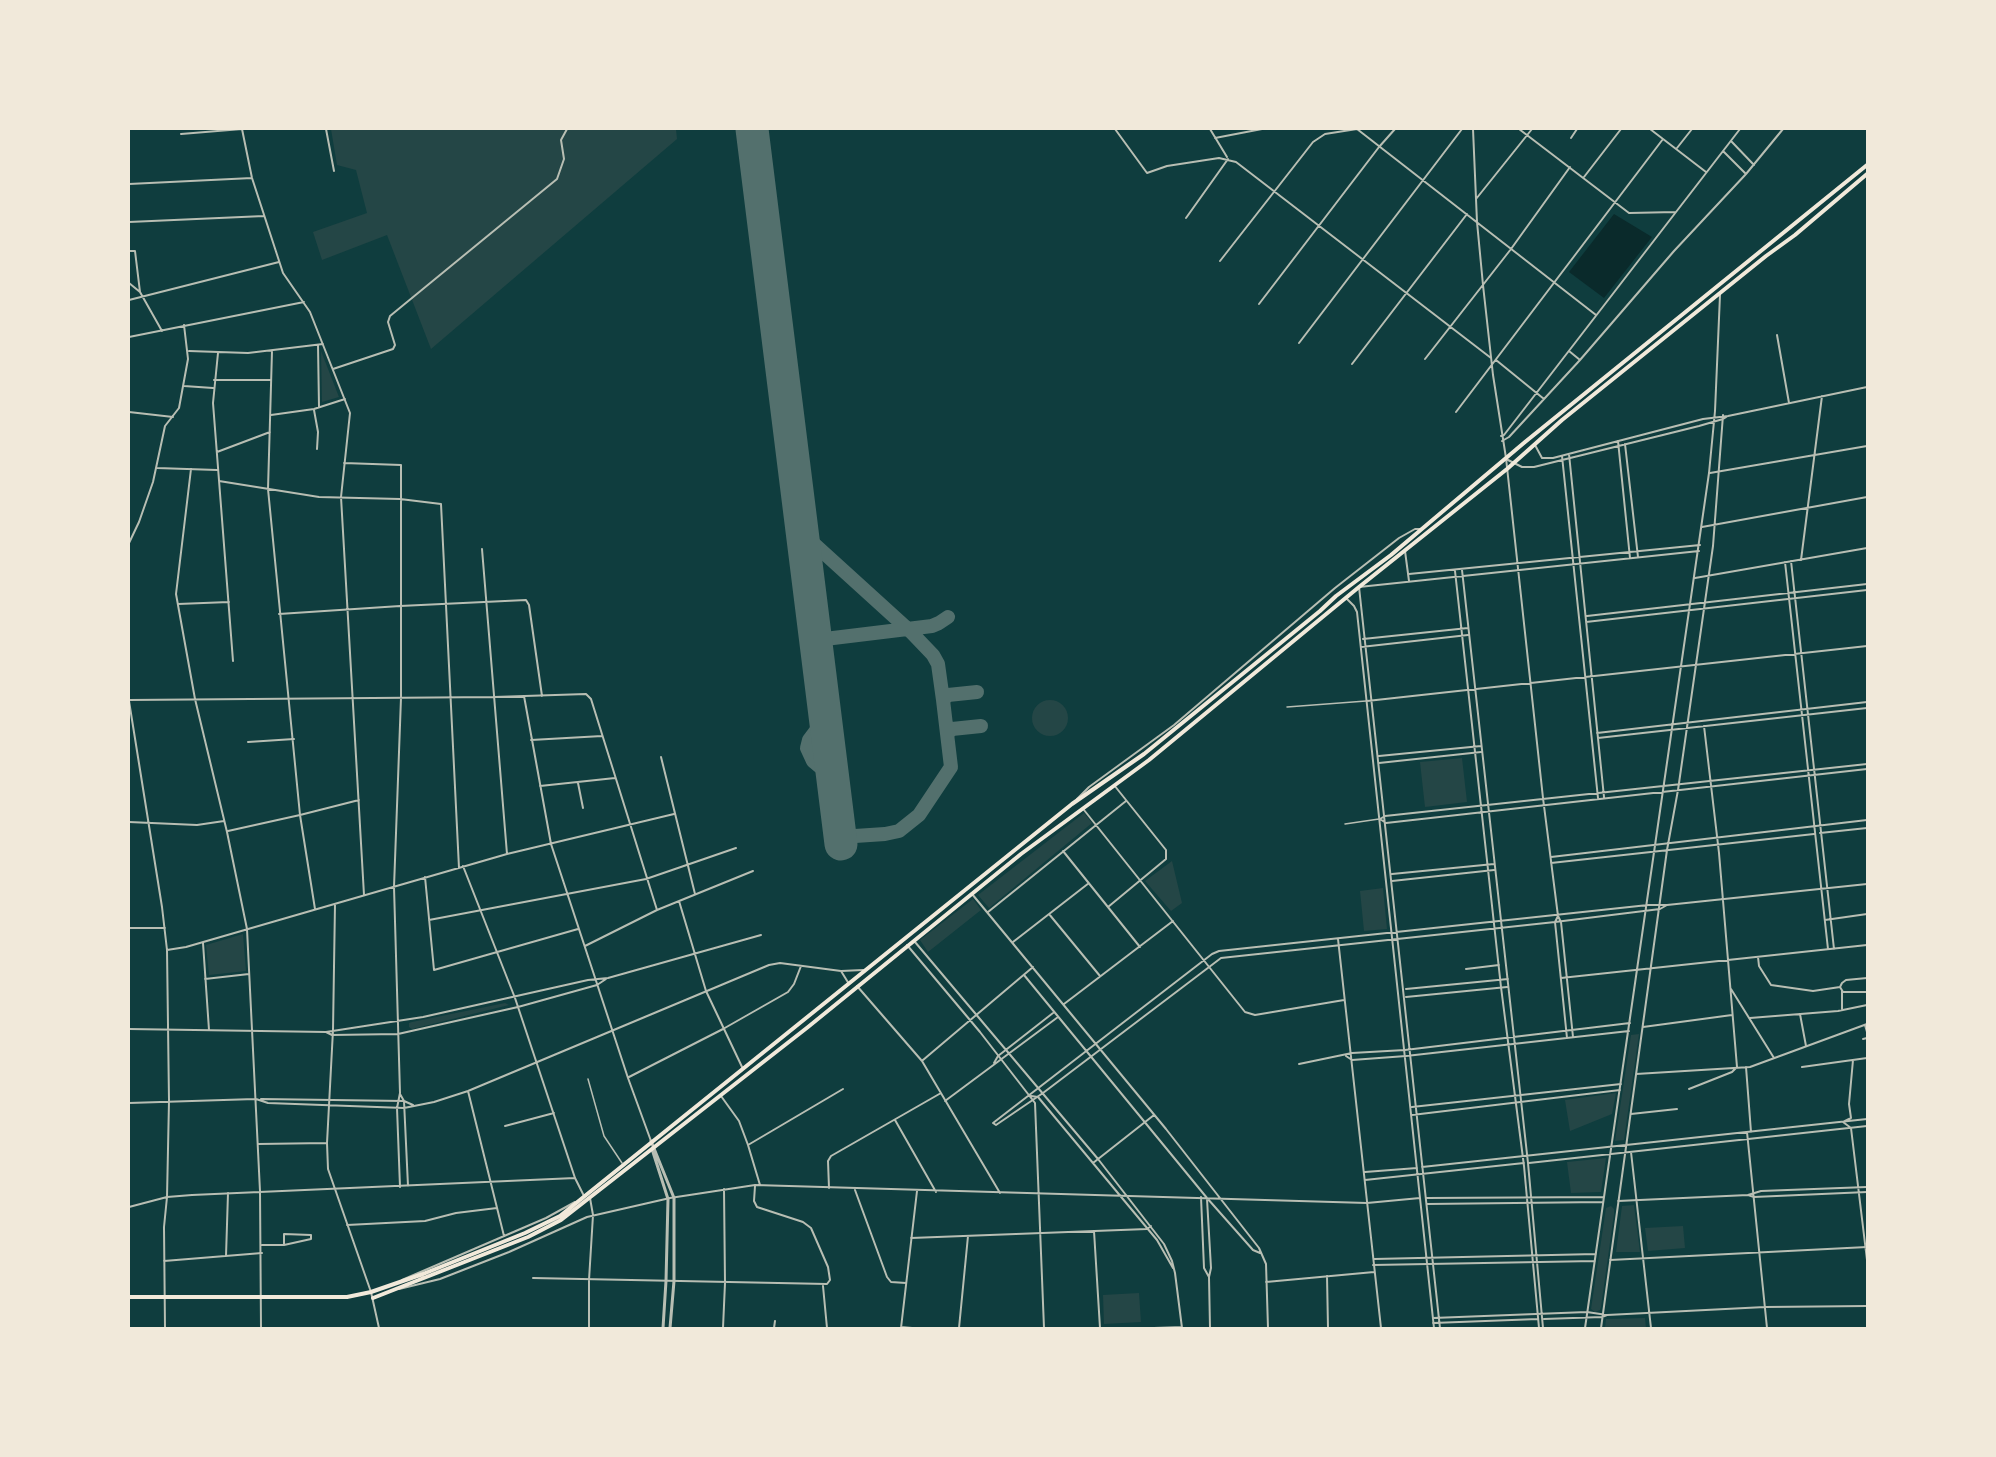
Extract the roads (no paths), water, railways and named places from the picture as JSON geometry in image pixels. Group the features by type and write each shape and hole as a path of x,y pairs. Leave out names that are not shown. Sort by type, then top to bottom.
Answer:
{"main road":[{"path":"1346,598 1344,591 1867,165"},
{"path":"1082,807 1158,753 1867,174"},
{"path":"1795,235 1824,209 1822,206 1815,207"},
{"path":"1684,323 1678,322 1685,313"},
{"path":"1654,347 1660,340 1656,338"},
{"path":"1114,785 1111,779 1369,571"},
{"path":"549,1225 1009,854 1074,803 1128,765"},
{"path":"373,1298 561,1220 794,1038 971,893 1096,795 1093,792 1085,795"},
{"path":"1009,854 1016,850 1019,853 1009,864"},
{"path":"794,1038 787,1042 785,1040 804,1020"},
{"path":"764,1061 777,1048 775,1046 767,1050"},
{"path":"712,1102 702,1106 703,1102 717,1089"},
{"path":"129,1297 347,1297 424,1276"}],"street":[{"path":"181,134 242,129 252,178 279,262 287,279 304,302 323,344 350,417 341,497 364,895"},
{"path":"326,129 334,171"},
{"path":"333,369 393,349 395,345 388,322 390,316 557,179 564,159 562,136 567,129"},
{"path":"1115,129 1147,173 1178,164 1220,158 1236,162 1491,358"},
{"path":"1210,129 1228,159"},
{"path":"1215,138 1262,129"},
{"path":"1220,261 1312,142 1325,134 1357,129 1597,315"},
{"path":"1259,304 1318,225 1395,129"},
{"path":"1299,343 1462,129"},
{"path":"1473,129 1477,222 1491,358 1506,458 1544,805 1558,916 1561,922 1573,1037"},
{"path":"1519,129 1629,213 1676,212"},
{"path":"1476,200 1532,129"},
{"path":"1570,138 1577,129"},
{"path":"1583,178 1621,129"},
{"path":"1650,129 1706,172"},
{"path":"1676,149 1692,129"},
{"path":"1502,436 1740,129"},
{"path":"1502,463 1503,443 1580,360 1784,129"},
{"path":"1456,412 1663,139"},
{"path":"1731,141 1754,165"},
{"path":"1723,152 1746,174"},
{"path":"1186,218 1228,159"},
{"path":"1425,359 1511,249 1570,167"},
{"path":"129,184 252,178"},
{"path":"1352,364 1467,214"},
{"path":"129,222 264,216"},
{"path":"129,251 135,251 140,292"},
{"path":"129,300 279,262"},
{"path":"129,283 140,292 162,331"},
{"path":"1585,1328 1700,545 1715,422 1720,294"},
{"path":"129,337 304,302"},
{"path":"129,543 139,522 157,468 164,431 178,408 184,386 188,351 184,325"},
{"path":"1777,335 1789,403"},
{"path":"188,351 218,353 272,351 323,344"},
{"path":"318,345 319,407"},
{"path":"272,351 268,489 300,815 315,909"},
{"path":"1569,351 1580,360"},
{"path":"218,353 213,388 216,452 233,661"},
{"path":"1496,360 1544,399"},
{"path":"214,380 271,380"},
{"path":"184,386 213,388"},
{"path":"1535,443 1542,458 1553,458 1715,417 1867,387"},
{"path":"1801,560 1822,396"},
{"path":"271,416 314,409 345,399"},
{"path":"314,409 318,432 317,449"},
{"path":"129,412 173,417"},
{"path":"1506,458 1527,468 1715,422 1723,417"},
{"path":"1600,1328 1667,850 1705,603 1723,417"},
{"path":"1662,430 1663,435"},
{"path":"216,452 270,432"},
{"path":"1624,440 1638,557"},
{"path":"1618,441 1630,558"},
{"path":"1709,473 1867,446"},
{"path":"1569,454 1604,797"},
{"path":"1562,456 1598,798"},
{"path":"344,463 401,465 401,698 394,887 400,1093 396,1108 400,1187"},
{"path":"157,468 218,470"},
{"path":"191,469 178,574 178,604 195,699 227,831 247,929 262,1245 261,1328"},
{"path":"219,481 319,497 400,499 441,504 459,868"},
{"path":"1624,498 1631,497"},
{"path":"1702,527 1867,497"},
{"path":"1074,803 1089,787 1174,725 1335,588 1399,538 1415,529 1423,528"},
{"path":"1409,574 1700,545"},
{"path":"1695,578 1867,548"},
{"path":"482,549 507,854"},
{"path":"1405,549 1409,580"},
{"path":"1440,1328 1406,997 1359,587 1699,551"},
{"path":"1791,561 1834,948"},
{"path":"1785,562 1828,949"},
{"path":"1462,570 1532,1198 1542,1314 1540,1319"},
{"path":"1455,571 1541,1328"},
{"path":"1586,616 1867,584"},
{"path":"1586,622 1867,590"},
{"path":"1761,596 1761,601"},
{"path":"1346,598 1355,607 1361,647 1434,1328"},
{"path":"279,614 526,600 529,605 542,696"},
{"path":"178,604 229,602"},
{"path":"1664,607 1664,613"},
{"path":"1360,639 1468,628"},
{"path":"1431,632 1431,639"},
{"path":"1581,633 1587,633"},
{"path":"1361,647 1469,635"},
{"path":"1367,701 1867,646"},
{"path":"165,1328 164,1227 167,1197 169,1101 167,950 129,700 449,698 586,694 591,699 657,910"},
{"path":"524,696 551,844 651,1141 653,1148 668,1199 663,1326 670,1326 674,1281 674,1198 653,1148"},
{"path":"1597,733 1867,702"},
{"path":"1598,738 1867,708"},
{"path":"1471,713 1477,712"},
{"path":"1704,726 1718,844 1737,1067"},
{"path":"531,740 602,736"},
{"path":"248,742 294,739"},
{"path":"1378,756 1481,746"},
{"path":"1379,763 1481,752"},
{"path":"661,757 695,894"},
{"path":"1380,819 1385,816 1487,804 1867,764"},
{"path":"1848,765 1848,771"},
{"path":"1380,819 1386,823 1867,769"},
{"path":"540,786 615,778"},
{"path":"578,783 583,807"},
{"path":"1108,907 1166,859 1166,850 1114,785"},
{"path":"1586,793 1586,799"},
{"path":"227,831 359,800"},
{"path":"987,912 1126,801"},
{"path":"1082,807 1245,1012 1255,1015 1344,1000"},
{"path":"167,950 203,943 507,854 674,814"},
{"path":"1551,857 1867,820"},
{"path":"129,822 197,825 224,821"},
{"path":"1551,863 1867,828"},
{"path":"429,920 646,879 736,848"},
{"path":"1609,850 1610,857"},
{"path":"1062,851 1140,947"},
{"path":"1392,874 1494,864"},
{"path":"393,1284 546,1218 584,1197 575,1178 515,998 463,867"},
{"path":"1437,870 1437,876"},
{"path":"1392,880 1494,870"},
{"path":"585,946 657,910 753,871"},
{"path":"425,877 434,970 579,929"},
{"path":"1013,942 1089,883"},
{"path":"1667,905 1660,909 1561,922 1233,956 1216,960 1038,1097 993,1125 993,1122 1039,1089 1204,960 1212,954 1225,950 1867,884"},
{"path":"971,893 1154,1114 1259,1248 1266,1264 1268,1328"},
{"path":"679,901 706,991 743,1069"},
{"path":"335,904 328,1169 373,1298 380,1328"},
{"path":"1600,911 1601,916"},
{"path":"1049,914 1100,976"},
{"path":"1825,920 1867,914"},
{"path":"1558,916 1556,922 1567,1038"},
{"path":"1064,1004 1173,921"},
{"path":"129,928 165,928"},
{"path":"129,1029 326,1032 515,998 608,978 761,935"},
{"path":"1338,939 1381,1328"},
{"path":"913,940 1098,1159 1151,1226 1169,1253 1175,1273 1182,1328 1154,1328"},
{"path":"203,943 209,1031"},
{"path":"907,945 1033,1100 1044,1328"},
{"path":"1283,945 1284,951"},
{"path":"1561,978 1867,945"},
{"path":"1758,957 1759,966 1771,985 1813,991 1841,989 1867,992"},
{"path":"256,1099 268,1103 396,1108 434,1102 468,1091 769,965 780,963 841,972 868,968"},
{"path":"1466,969 1499,965"},
{"path":"628,1078 723,1029 788,992 801,966"},
{"path":"922,1061 1033,967"},
{"path":"841,972 849,984"},
{"path":"205,979 249,974"},
{"path":"1024,975 1207,1198 1253,1251 1261,1254"},
{"path":"326,1032 332,1035 398,1034 518,1007 597,985 608,978"},
{"path":"1842,1010 1842,983 1846,980 1867,978"},
{"path":"1405,989 1508,979"},
{"path":"857,986 922,1061 1000,1193"},
{"path":"1406,997 1508,987"},
{"path":"1730,987 1774,1058"},
{"path":"1563,994 1569,994"},
{"path":"1749,1018 1842,1010 1867,1005"},
{"path":"994,1063 1006,1049 1054,1012"},
{"path":"1800,1014 1806,1046"},
{"path":"1643,1027 1732,1015"},
{"path":"945,1101 1058,1017"},
{"path":"1299,1064 1352,1053 1405,1050 1630,1023"},
{"path":"1636,1074 1746,1067 1866,1024 1867,1032"},
{"path":"1346,1056 1352,1060 1412,1056 1629,1031"},
{"path":"1863,1039 1867,1038"},
{"path":"1802,1066 1867,1058"},
{"path":"1843,1122 1851,1119 1849,1104 1853,1060"},
{"path":"1689,1089 1732,1072 1737,1067"},
{"path":"1746,1067 1751,1132"},
{"path":"1412,1107 1621,1084"},
{"path":"748,1145 843,1089"},
{"path":"1412,1115 1620,1090"},
{"path":"468,1091 504,1236"},
{"path":"400,1093 404,1101 408,1186"},
{"path":"829,1188 829,1158 941,1093"},
{"path":"720,1096 739,1121 760,1185"},
{"path":"1029,1096 1038,1097 1148,1229 1161,1246 1175,1273"},
{"path":"129,1103 329,1098 404,1101 413,1105"},
{"path":"1459,1102 1460,1109"},
{"path":"1631,1114 1677,1109"},
{"path":"505,1126 554,1113"},
{"path":"1093,1163 1154,1114"},
{"path":"1365,1172 1867,1119"},
{"path":"895,1120 936,1192"},
{"path":"1843,1122 1851,1128 1867,1260"},
{"path":"1365,1180 1867,1126"},
{"path":"1782,1128 1782,1136"},
{"path":"1747,1132 1767,1328"},
{"path":"258,1144 327,1143"},
{"path":"1631,1152 1651,1328"},
{"path":"129,1207 167,1197 228,1193 575,1178"},
{"path":"533,1278 823,1286 829,1281 828,1267 811,1228 803,1222 757,1208 754,1201 755,1185"},
{"path":"394,1291 440,1279 509,1252 592,1215 668,1199 755,1185 1367,1203 1420,1198"},
{"path":"1748,1195 1754,1192 1867,1187"},
{"path":"723,1328 724,1189"},
{"path":"854,1189 887,1277 891,1282 906,1283"},
{"path":"912,1328 901,1327 916,1191"},
{"path":"1618,1201 1867,1192"},
{"path":"226,1256 228,1193"},
{"path":"589,1328 592,1215 590,1197"},
{"path":"1201,1197 1204,1268 1209,1277"},
{"path":"1426,1198 1604,1197"},
{"path":"1207,1198 1211,1268 1209,1277 1210,1328"},
{"path":"1492,1198 1492,1204"},
{"path":"1427,1204 1603,1202"},
{"path":"347,1225 425,1221 456,1213 497,1208"},
{"path":"561,1220 569,1224"},
{"path":"911,1238 1148,1229 1151,1226"},
{"path":"1094,1231 1100,1328"},
{"path":"262,1245 284,1245 311,1239 311,1235 284,1234 284,1245"},
{"path":"959,1328 968,1236"},
{"path":"1610,1260 1866,1247"},
{"path":"164,1261 262,1253"},
{"path":"1372,1259 1596,1254"},
{"path":"1373,1265 1595,1261"},
{"path":"1266,1282 1374,1272"},
{"path":"1327,1276 1328,1328"},
{"path":"823,1286 827,1328"},
{"path":"1433,1323 1587,1318 1602,1315 1765,1307 1867,1306"},
{"path":"1433,1318 1587,1312 1602,1315"},
{"path":"1507,1315 1507,1320"},
{"path":"1490,1316 1490,1321"},
{"path":"774,1321 774,1328"}],"lane":[{"path":"1287,707 1367,701"},
{"path":"1345,824 1380,819"},
{"path":"588,1079 604,1136 623,1164"}]}
